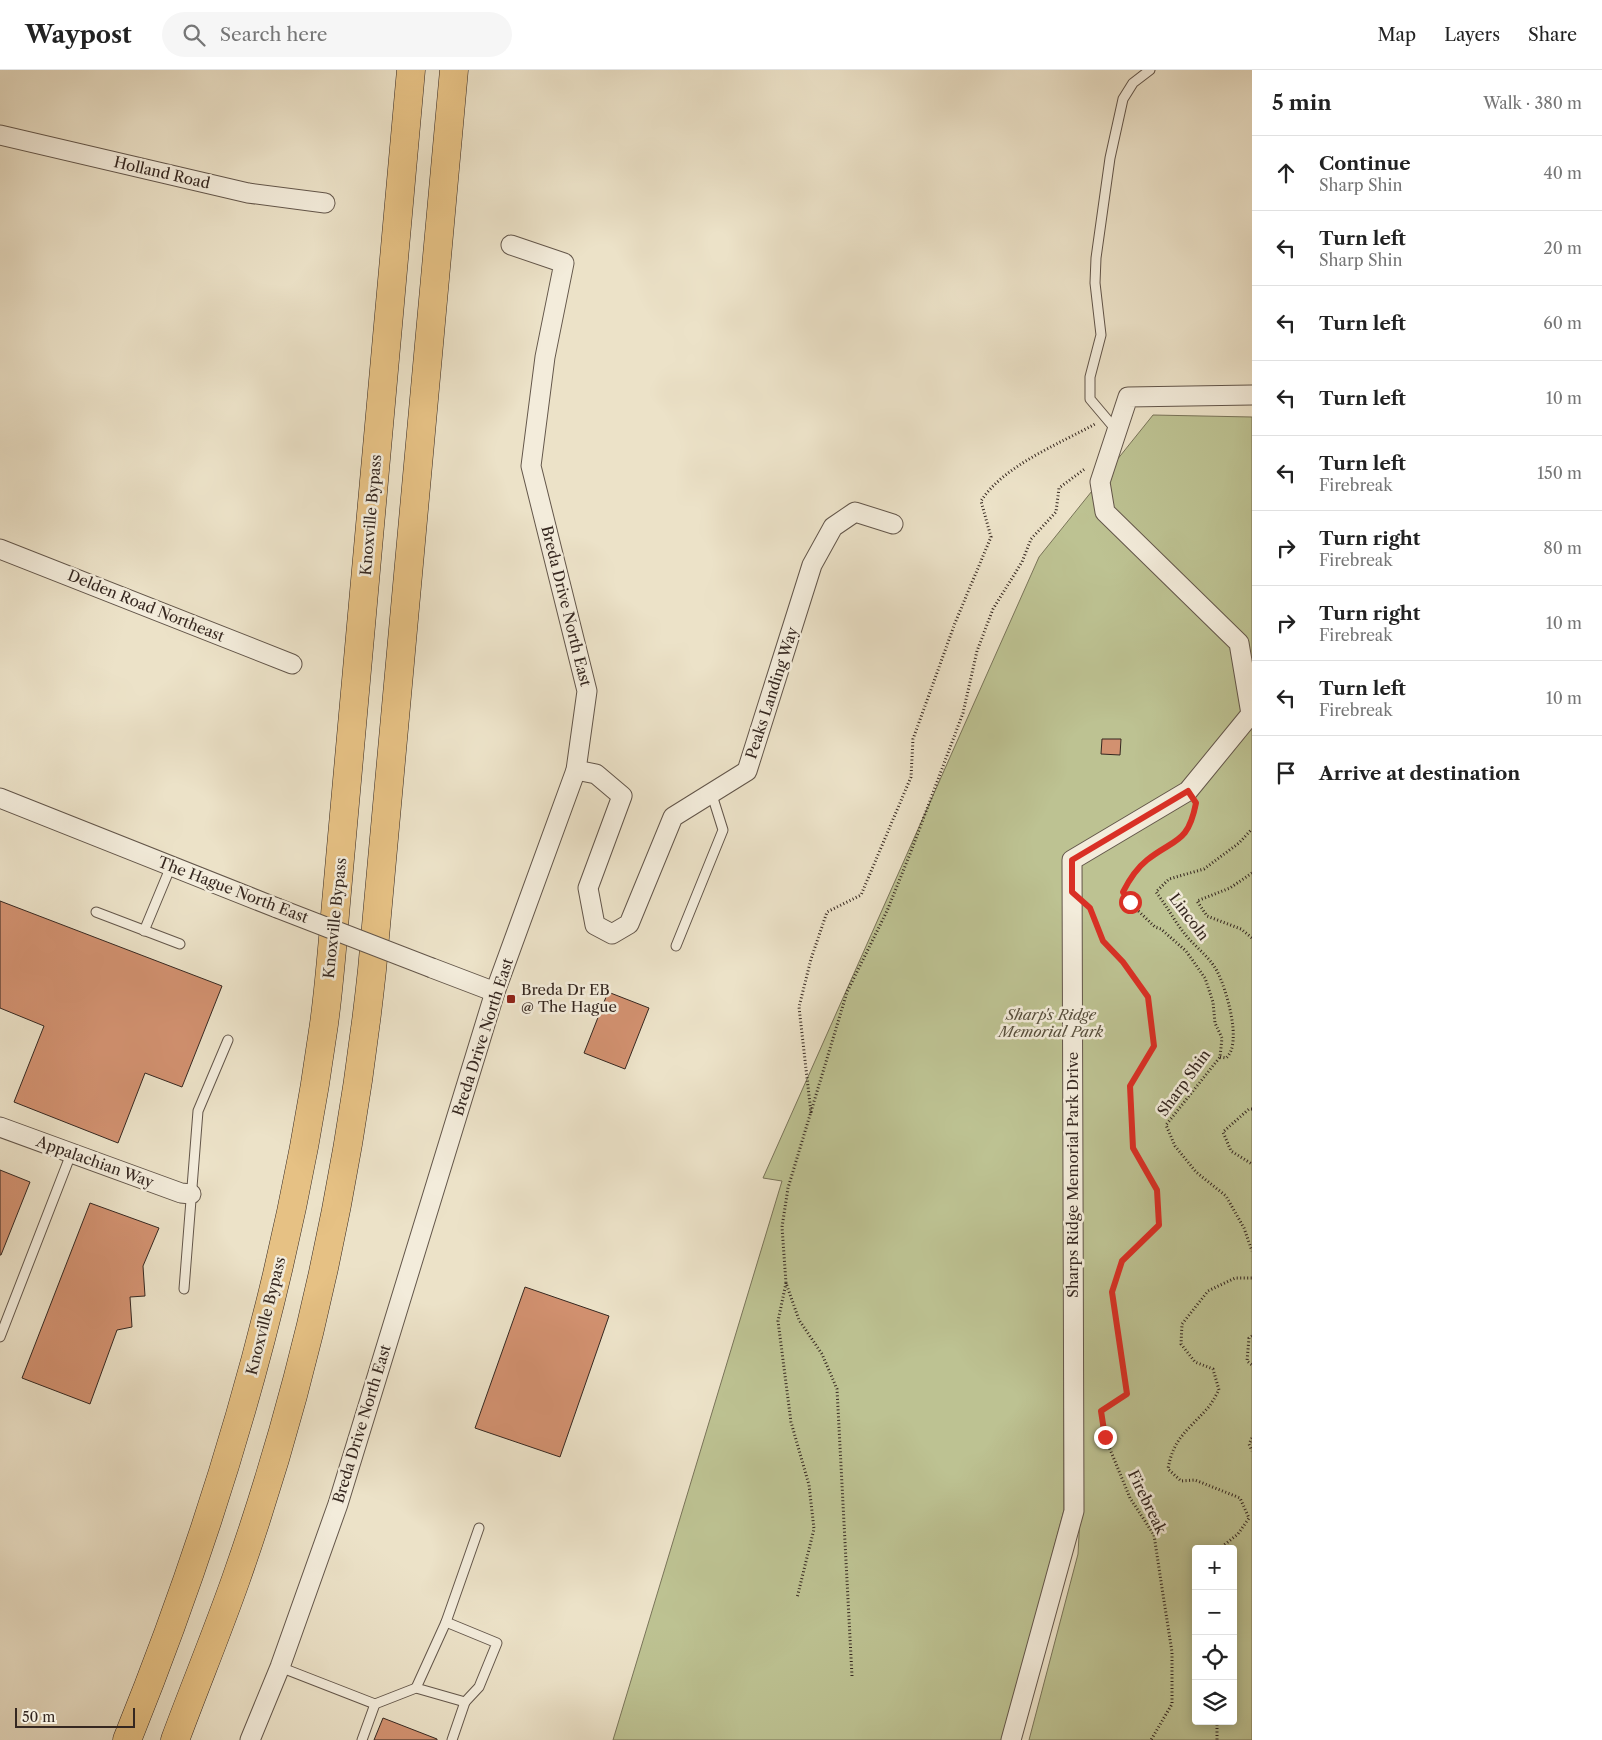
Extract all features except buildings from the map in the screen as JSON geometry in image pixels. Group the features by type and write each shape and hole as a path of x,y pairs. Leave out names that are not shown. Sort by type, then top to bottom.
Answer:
{"highway":[{"name":"Knoxville Bypass","path":"127,1740 189,1580 244,1403 272,1298 308,1121 324,1023 337,892 411,70"},
{"path":"175,1740 236,1578 298,1374 327,1255 362,1057 386,827 454,70"}],"street":[{"name":"Holland Road","path":"0,135 248,194 325,204"},
{"name":"Breda Drive North East","path":"250,1740 280,1667 338,1504 495,992 576,770 587,691 532,466 545,358 564,263 511,244"},
{"name":"Sharps Ridge Memorial Park Drive","path":"1011,1740 1074,1511 1072,860 1188,791 1251,714 1239,643 1105,512 1100,482 1128,397 1252,396"},
{"name":"Peaks Landing Way","path":"576,770 596,774 622,796 588,888 595,924 612,934 629,924 673,817 747,771 812,565 833,527 855,512 893,524"},
{"name":"Delden Road Northeast","path":"0,549 292,664"},
{"name":"The Hague North East","path":"0,798 495,992"},
{"name":"Appalachian Way","path":"0,1127 181,1193 191,1194"}],"lane":[{"path":"1117,431 1090,399 1090,378 1101,335 1095,283 1096,258 1110,158 1123,99 1133,83 1150,70"},
{"path":"676,946 723,830 712,794"},
{"path":"144,931 171,866"},
{"path":"96,912 180,944"},
{"path":"184,1289 198,1111 228,1040"},
{"path":"0,1337 71,1154"},
{"path":"416,1688 446,1622 480,1528"},
{"path":"446,1622 497,1643 479,1687 464,1702 452,1740"},
{"path":"280,1667 375,1704 416,1688 464,1702"},
{"path":"362,1740 375,1704"}],"path":[{"path":"811,1116 799,1007 811,959 827,912 861,894 910,777 913,739 954,623 991,537 981,501 990,486 1027,461 1100,421"},
{"path":"852,1676 837,1389 822,1354 799,1320 786,1283 782,1227 788,1188 847,992 887,911 910,854 963,713 977,651 993,609 1022,562 1031,539 1056,512 1059,488 1111,450"},
{"name":"Sharp Shin","path":"1188,791 1196,803 1193,820 1187,832 1175,843 1146,861 1123,892 1126,900 1155,927 1161,929 1186,951 1205,978 1212,1002 1215,1024 1222,1038 1220,1057 1166,1125 1174,1146 1196,1172 1226,1196 1244,1228 1252,1251"},
{"name":"Lincoln","path":"1220,1057 1226,1058 1229,1055 1234,1040 1224,989 1209,959 1182,931 1156,892 1169,879 1204,869 1239,843 1252,829"},
{"name":"Lincoln","path":"1252,873 1230,888 1197,900 1207,916 1241,930 1252,938"},
{"name":"Firebreak","path":"1072,892 1090,908 1103,941 1123,962 1148,997 1154,1046 1130,1086 1133,1148 1157,1190 1159,1225 1122,1261 1112,1292 1127,1394 1101,1411 1105,1437 1130,1498 1154,1535 1172,1652 1172,1704 1151,1740"},
{"path":"1252,1109 1223,1132 1231,1151 1252,1164"},
{"path":"1224,1545 1238,1534 1249,1518 1240,1498 1195,1480 1181,1480 1168,1470 1170,1456 1184,1430 1207,1410 1219,1390 1213,1370 1195,1362 1181,1344 1182,1324 1208,1291 1235,1278 1252,1278"},
{"path":"786,1283 778,1321 791,1422 809,1485 814,1529 797,1598"},
{"path":"1252,1336 1249,1338 1247,1361 1252,1366"},
{"path":"1252,1438 1249,1444 1252,1451"},
{"path":"1217,1725 1217,1740"}],"green space":[{"name":"Sharp's Ridge Memorial Park","path":"1153,415 1252,417 1252,1740 1029,1740 1078,1554 1083,1461 1064,1239 1064,1510 1003,1740 613,1740 782,1181 763,1178 1039,557"}],"place":[{"name":"Breda Dr EB @ The Hague","path":"511,999"}],"route":[{"path":"1105,1437 1101,1411 1127,1394 1112,1292 1122,1261 1159,1225 1157,1190 1133,1148 1130,1086 1154,1046 1148,997 1123,962 1103,941 1093,920 1090,908 1072,892 1072,860 1188,791 1196,803 1193,820 1187,832 1175,843 1146,861 1135,874 1123,892 1126,900 1130,902"}]}
